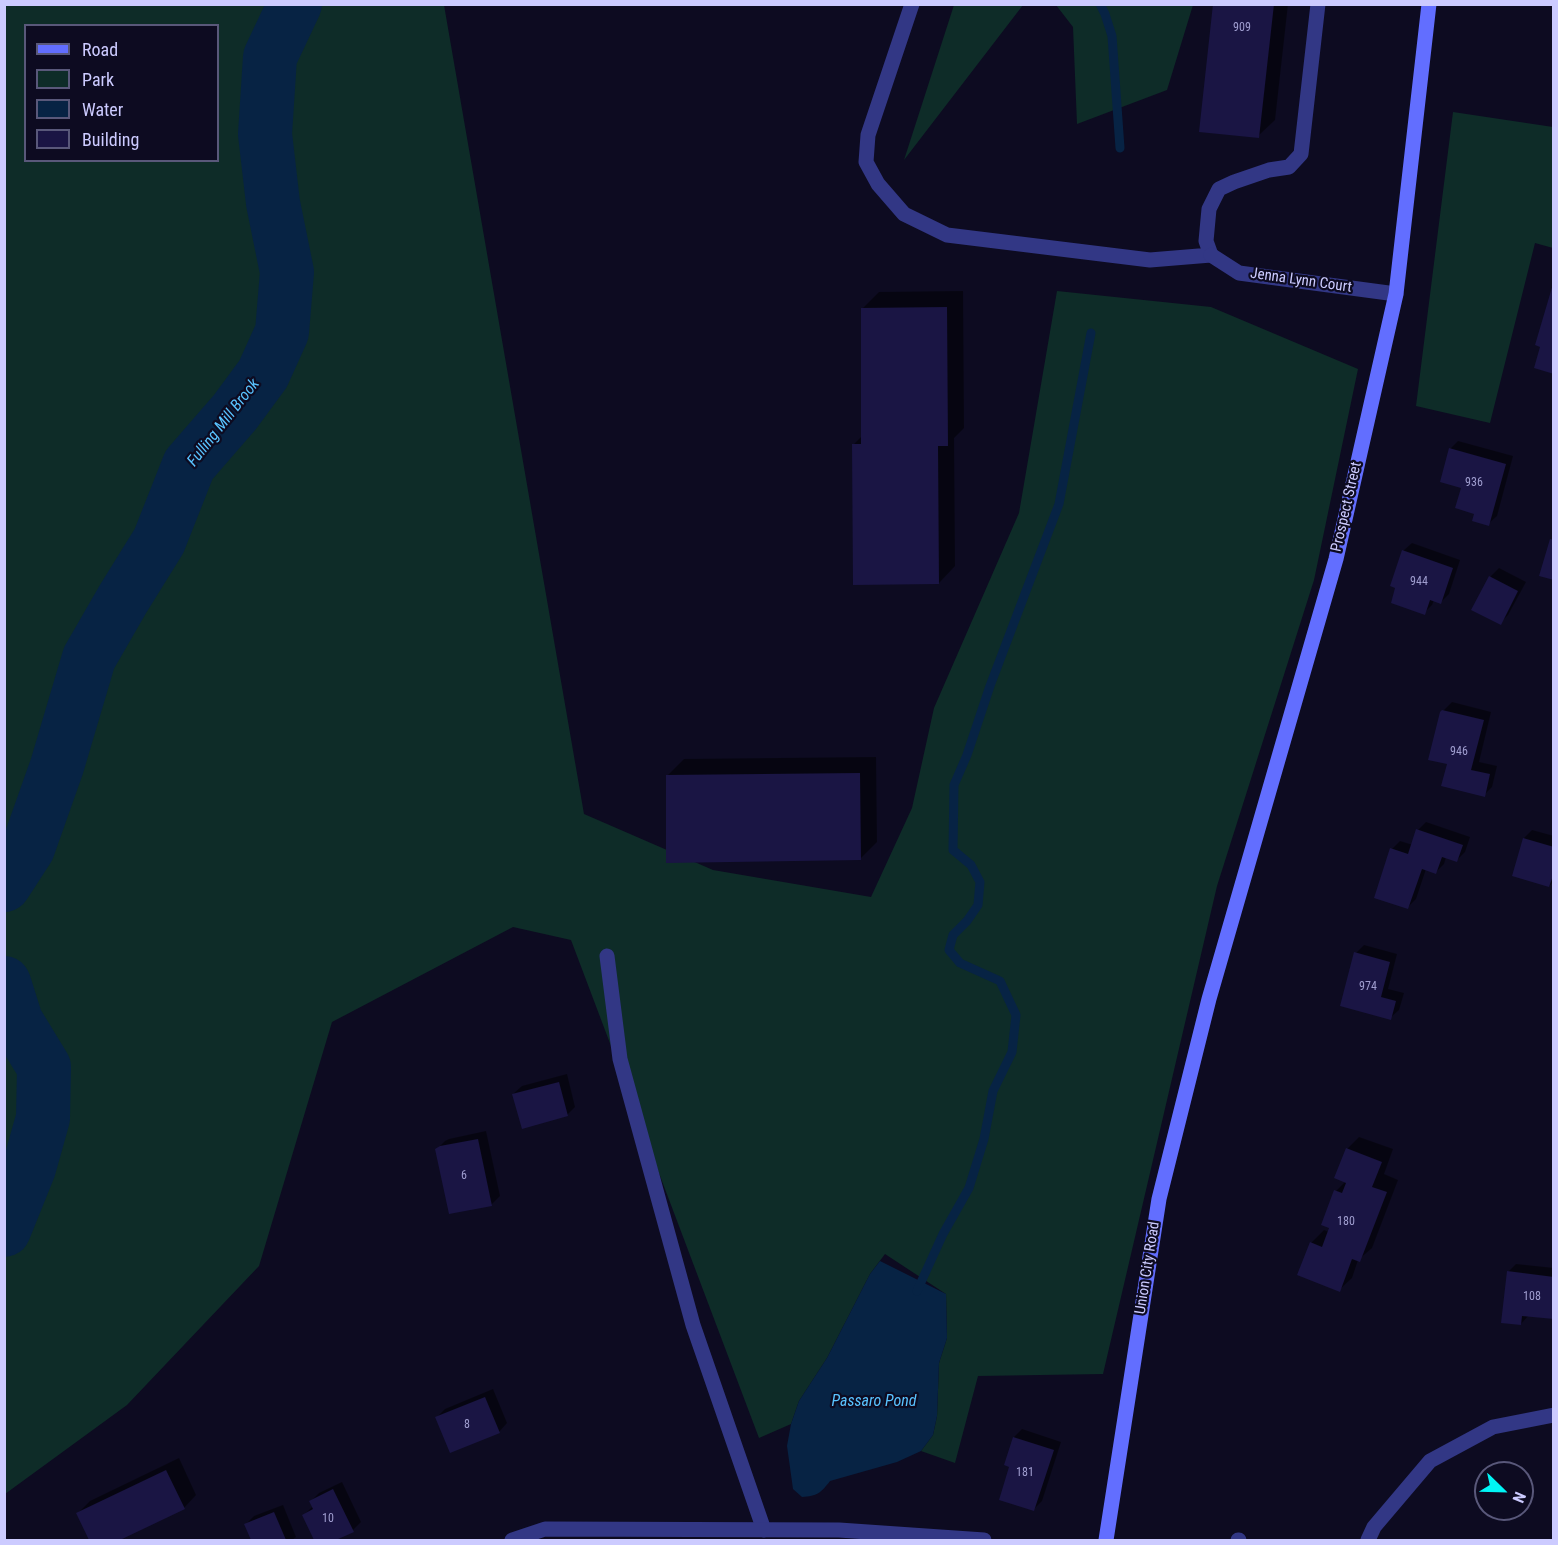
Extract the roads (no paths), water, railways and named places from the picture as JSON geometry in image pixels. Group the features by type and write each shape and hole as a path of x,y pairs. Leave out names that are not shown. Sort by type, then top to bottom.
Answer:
{"main road":[{"name":"Prospect Street","path":"1209,999 1336,559 1396,294 1429,4"},
{"name":"Union City Road","path":"1106,1540 1159,1199 1209,999"}],"street":[{"path":"912,4 868,135 866,162 878,184 904,214 947,235 1150,260 1211,255 1206,241 1209,209 1219,189 1269,170 1289,167 1301,154 1318,4"},
{"name":"Jenna Lynn Court","path":"1211,255 1239,273 1396,294"},
{"path":"607,956 620,1059 665,1225 693,1325 764,1530"},
{"path":"1368,1540 1374,1527 1430,1461 1493,1427 1554,1415"},
{"path":"512,1540 545,1529 675,1535 764,1530 839,1530 984,1540"}],"water":[{"name":"Passaro Pond","path":"880,1261 946,1294 947,1338 939,1363 937,1416 933,1435 921,1451 897,1462 830,1481 818,1493 802,1497 793,1489 787,1446 791,1424 799,1401 827,1358 870,1274"}],"waterway":[{"name":"Fulling Mill Brook","path":"4,885 28,848 57,766 89,658 159,541 189,465 235,412 263,374 282,332 287,272 273,203 265,134 270,57 295,4"},
{"path":"1100,4 1112,36 1120,148"},
{"path":"917,1291 943,1234 969,1188 984,1139 993,1091 1012,1052 1016,1015 1000,981 960,963 949,950 953,935 978,905 980,882 971,865 953,850 954,785 1059,504 1091,333"},
{"name":"Fulling Mill Brook","path":"4,983 16,1021 44,1067 43,1118 29,1168 4,1230"}]}
